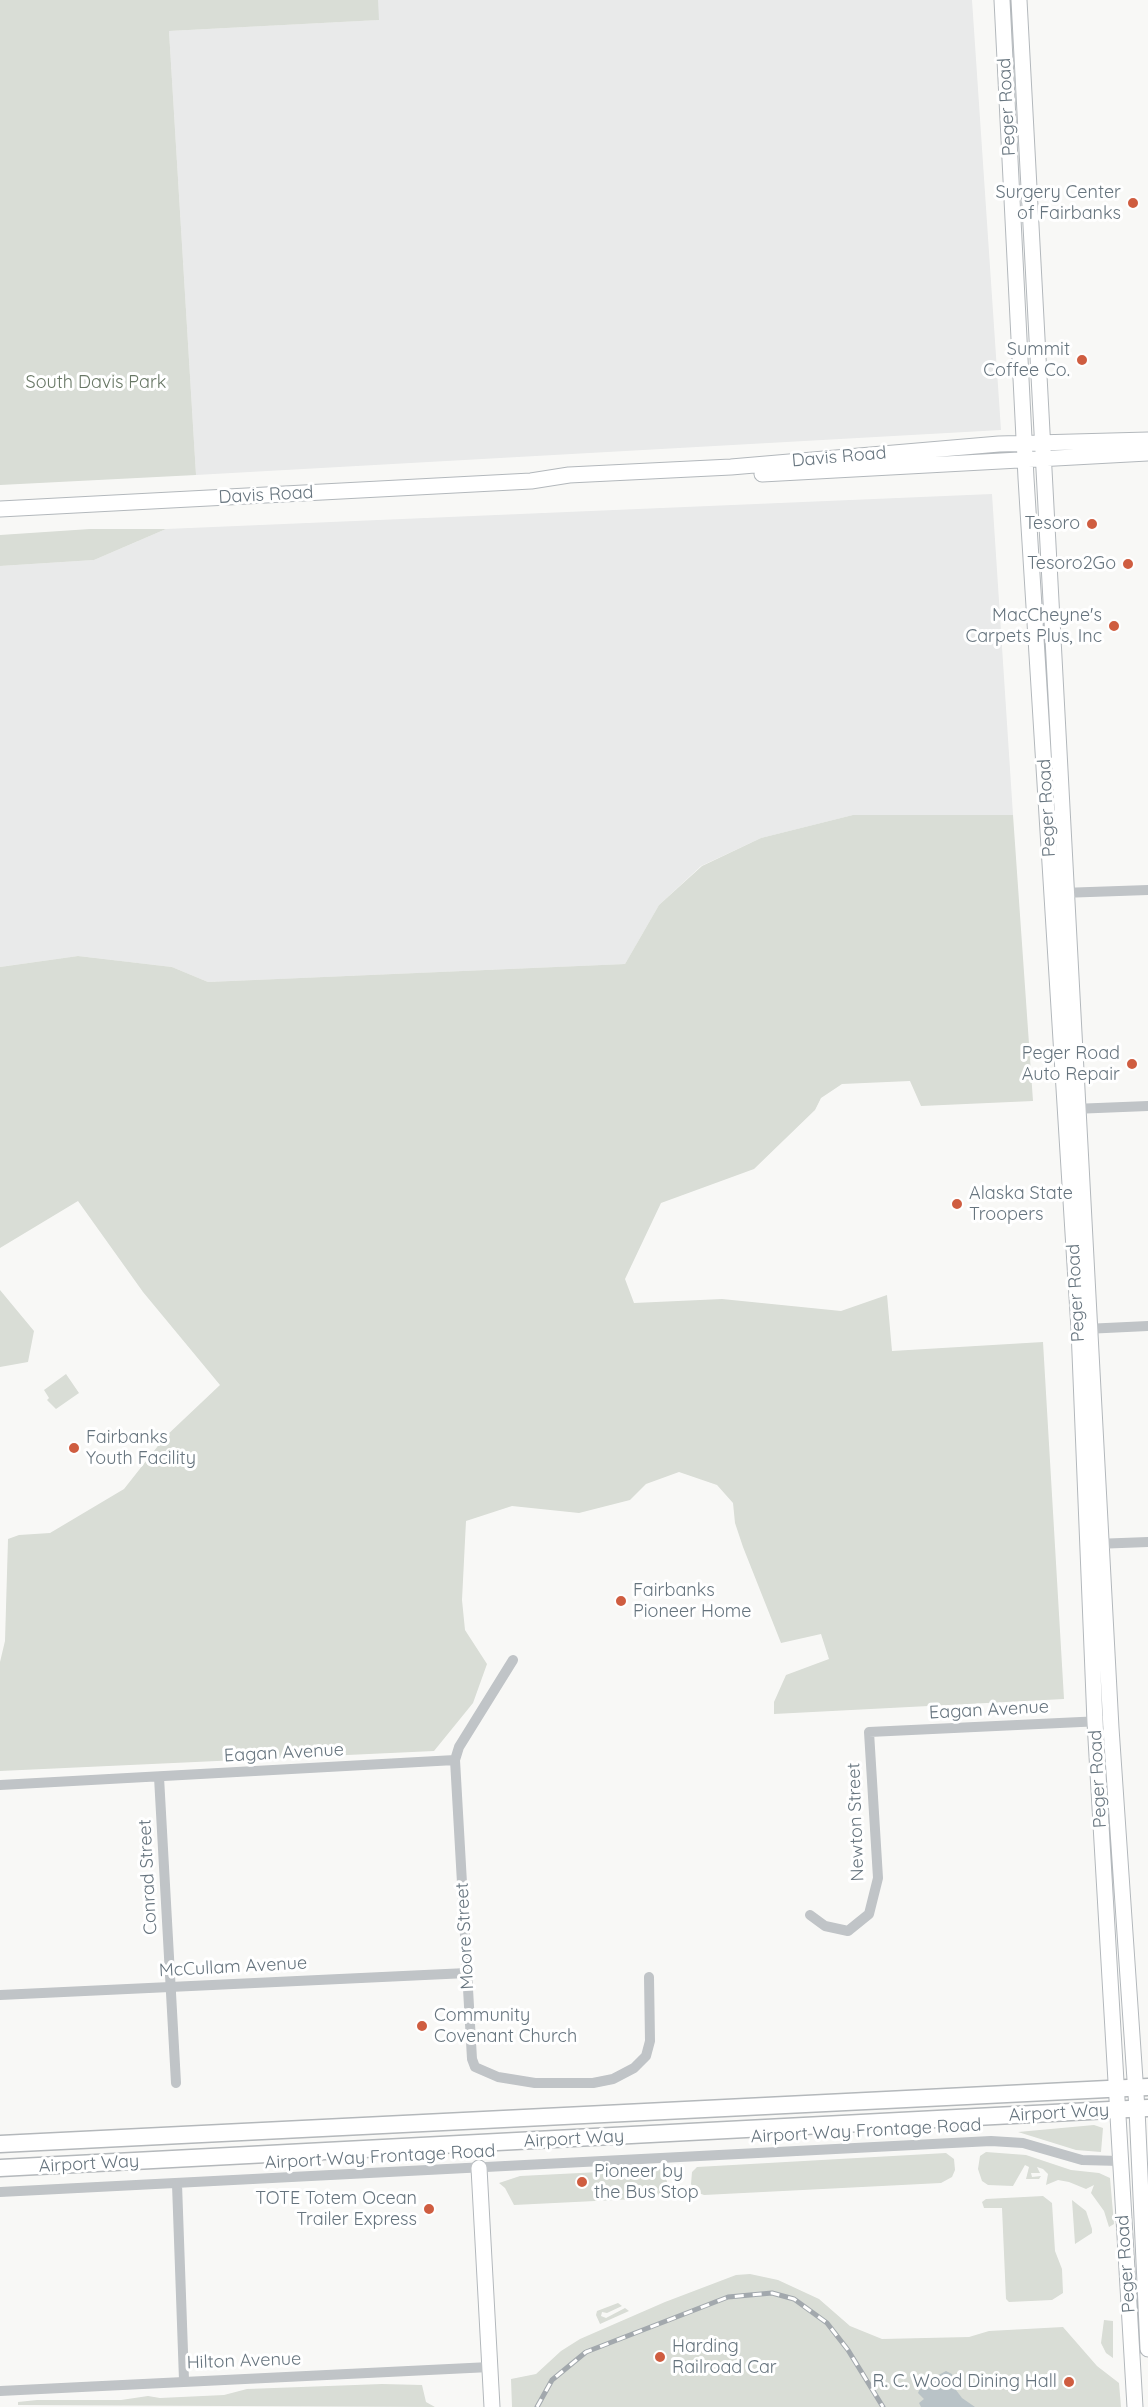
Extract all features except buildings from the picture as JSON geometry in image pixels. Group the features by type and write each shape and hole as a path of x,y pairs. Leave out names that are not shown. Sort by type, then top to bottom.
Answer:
{"main road":[{"name":"Peger Road","path":"1002,0 1026,459 1059,893 1072,1109 1094,1544 1095,1722 1135,2407"},
{"name":"Peger Road","path":"1019,0 1043,450 1059,893"},
{"name":"Davis Road","path":"531,481 576,484 1026,459 1043,450 1148,440"},
{"name":"Davis Road","path":"0,509 531,481 568,475 731,466 1026,443 1043,450 1148,453"},
{"name":"Peger Road","path":"1094,1544 1142,2087 1148,2349"},
{"name":"Airport Way","path":"0,2144 1142,2087"},
{"name":"Airport Way","path":"0,2168 1143,2109"},
{"path":"479,2168 492,2407"}],"street":[{"path":"1059,893 1148,890"},
{"path":"1072,1109 1148,1106"},
{"path":"1084,1329 1148,1326"},
{"path":"1094,1544 1148,1542"},
{"path":"455,1760 459,1747 513,1660"},
{"name":"Eagan Avenue","path":"869,1732 1111,1721"},
{"name":"Newton Street","path":"810,1915 825,1926 848,1931 869,1914 878,1878 869,1732"},
{"name":"Eagan Avenue","path":"0,1785 455,1760"},
{"name":"Moore Street","path":"455,1760 472,2059 475,2067 498,2077 535,2083 592,2083 613,2079 634,2068 645,2056 650,2041 649,1977"},
{"name":"Conrad Street","path":"159,1777 176,2083"},
{"name":"McCullam Avenue","path":"0,1995 467,1973"},
{"name":"Airport Way Frontage Road","path":"0,2192 991,2141 1030,2145 1082,2160 1120,2161"},
{"path":"177,2184 184,2380"},
{"name":"Hilton Avenue","path":"0,2391 184,2380 490,2367"}],"shaded area":[{"path":"378,0 972,0 1001,430 196,475 169,31 378,20"},
{"path":"992,494 1013,815 853,815 761,838 701,866 659,905 625,964 208,982 172,967 78,956 0,967 0,566 94,560 166,529"},
{"path":"946,2371 952,2374 956,2390 962,2398 975,2407 921,2407 919,2403 924,2399 918,2393 922,2384"}],"green space":[{"name":"South Davis Park","path":"0,0 378,0 379,20 169,31 196,475 0,485"},
{"path":"90,529 166,529 94,560 0,566 0,535"},
{"path":"853,815 1013,815 1033,1101 921,1106 910,1081 842,1084 821,1098 815,1110 754,1169 661,1203 625,1279 634,1303 722,1299 841,1311 887,1295 892,1351 1043,1342 1064,1699 774,1714 774,1702 786,1675 829,1659 821,1634 781,1643 743,1547 735,1523 733,1503 717,1485 679,1472 646,1484 630,1500 579,1513 512,1506 466,1521 462,1600 465,1630 487,1664 473,1703 434,1751 0,1771 0,1662 5,1641 8,1539 19,1535 50,1533 124,1489 165,1437 220,1385 143,1292 78,1201 0,1248 0,967 78,956 172,967 208,982 625,964 659,905 702,866 761,838"},
{"path":"0,1290 34,1331 28,1362 0,1367"},
{"path":"66,1374 79,1393 56,1409 47,1400 49,1398 44,1390"},
{"path":"1094,2125 1103,2128 1101,2152 1076,2150 1018,2132"},
{"path":"986,2152 1026,2155 1071,2170 1099,2173 1110,2178 1114,2224 1109,2227 1104,2211 1091,2193 1094,2185 1086,2189 1058,2180 1046,2185 1048,2174 1037,2167 1040,2173 1031,2173 1032,2177 1041,2176 1039,2179 1026,2179 1029,2167 1025,2165 1013,2186 988,2185 982,2181 978,2169 980,2156"},
{"path":"946,2153 954,2159 955,2170 952,2177 941,2183 704,2195 696,2192 691,2184 692,2172 697,2167"},
{"path":"660,2169 665,2174 668,2186 663,2194 656,2198 514,2205 505,2188 499,2183 520,2176"},
{"path":"1043,2196 1052,2203 1055,2251 1062,2269 1063,2293 1052,2300 1009,2302 1006,2299 1002,2208 984,2208 982,2202 986,2199"},
{"path":"1072,2200 1086,2211 1092,2229 1092,2233 1075,2244"},
{"path":"750,2274 778,2280 819,2299 850,2326 882,2339 969,2337 989,2331 1063,2327 1097,2366 1119,2383 1121,2407 512,2407 511,2379 536,2374 561,2351 580,2339 665,2302 736,2275"},
{"path":"618,2303 622,2306 607,2313 602,2312 601,2316 606,2318 625,2308 629,2311 600,2324 596,2315 597,2311"},
{"path":"1104,2320 1113,2321 1113,2358 1106,2353 1101,2343"},
{"path":"382,2384 422,2385 426,2402 435,2407 18,2405 18,2402 37,2400 121,2400 148,2396 160,2398 224,2395 247,2389"}],"railway":[{"path":"537,2407 552,2380 586,2352 728,2297 772,2293 794,2299 827,2323 848,2350 883,2407"}],"place":[{"name":"Surgery Center of Fairbanks","path":"1133,203"},
{"name":"Summit Coffee Co.","path":"1082,360"},
{"name":"Tesoro","path":"1092,524"},
{"name":"Tesoro2Go","path":"1128,564"},
{"name":"MacCheyne's Carpets Plus, Inc","path":"1114,626"},
{"name":"Peger Road Auto Repair","path":"1132,1064"},
{"name":"Alaska State Troopers","path":"957,1204"},
{"name":"Fairbanks Youth Facility","path":"74,1448"},
{"name":"Fairbanks Pioneer Home","path":"621,1601"},
{"name":"Community Covenant Church","path":"422,2026"},
{"name":"Pioneer by the Bus Stop","path":"582,2182"},
{"name":"TOTE Totem Ocean Trailer Express","path":"429,2209"},
{"name":"Harding Railroad Car","path":"660,2357"},
{"name":"R. C. Wood Dining Hall","path":"1069,2382"}]}
